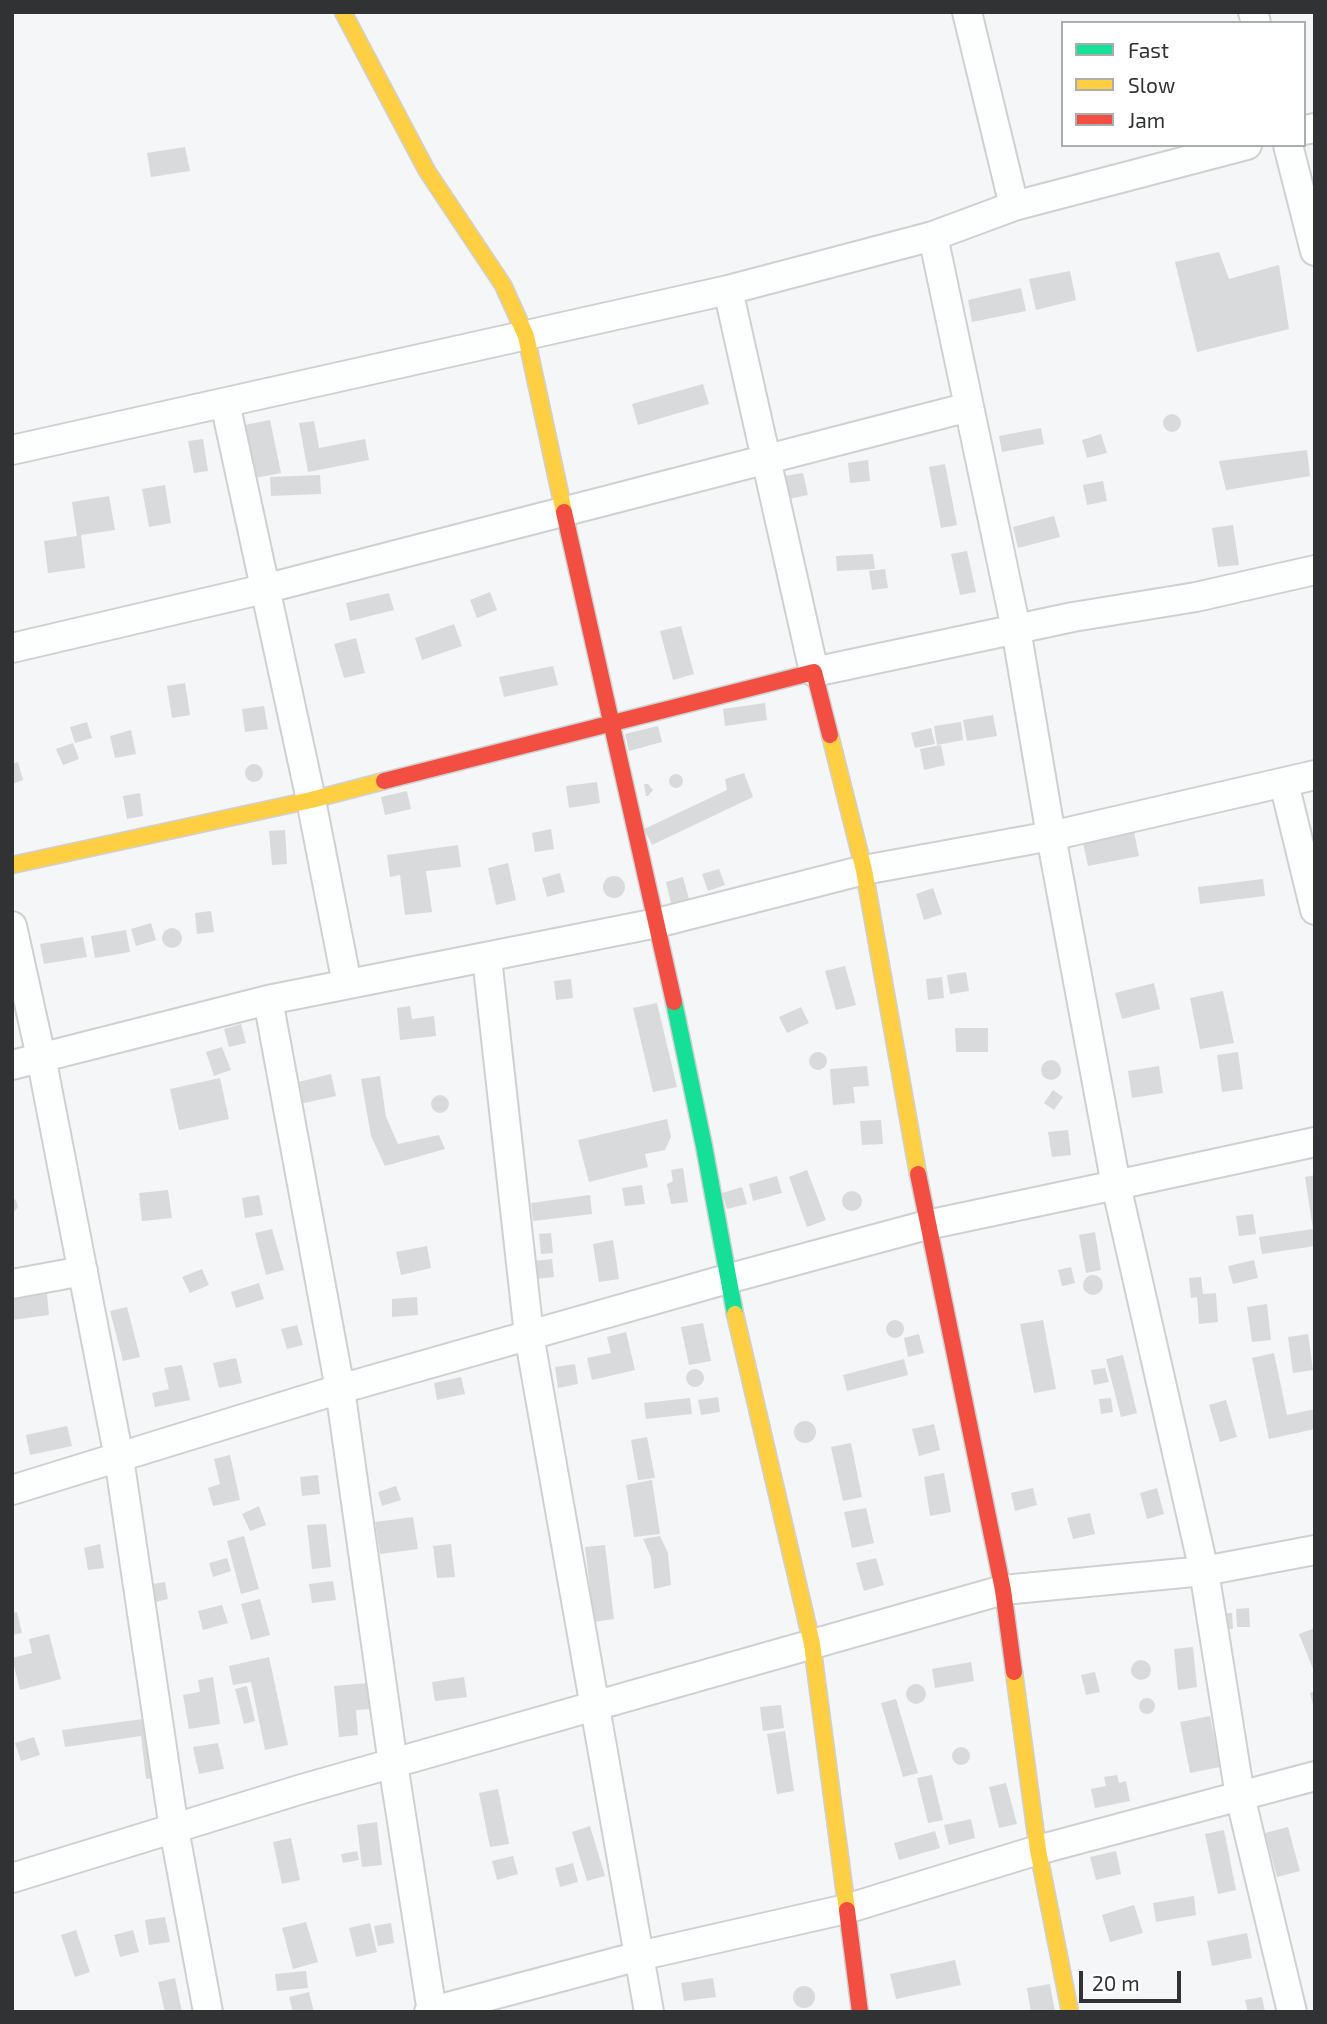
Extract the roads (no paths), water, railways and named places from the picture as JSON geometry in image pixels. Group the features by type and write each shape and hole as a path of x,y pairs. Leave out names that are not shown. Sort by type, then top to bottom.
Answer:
{"street":[{"path":"343,12 428,171 503,285 526,336 657,923 704,1146 727,1279 812,1644 860,2012"},
{"path":"967,12 1014,206"},
{"path":"12,450 728,290 933,236 1014,206 1239,147"},
{"path":"1288,147 1315,251"},
{"path":"933,236 1016,629 1051,836 1116,1185 1203,1571 1240,1796 1292,2012"},
{"path":"728,290 814,673 864,870 927,1225 1003,1590 1038,1850 1070,2012"},
{"path":"225,402 311,800 347,984"},
{"path":"12,648 264,589 969,407"},
{"path":"12,865 311,800 611,722 814,673 1073,617 1196,597 1315,570"},
{"path":"12,1065 268,1000 657,923 864,870 1051,836 1315,775"},
{"path":"1283,783 1315,910"},
{"path":"12,926 41,1057 119,1458 174,1829 208,2012"},
{"path":"486,958 529,1335 649,2012"},
{"path":"268,1000 340,1389 431,2012 639,1956 846,1909 1038,1850 1315,1776"},
{"path":"12,1490 340,1389 927,1225 1315,1142"},
{"path":"12,1284 83,1271"},
{"path":"12,1878 302,1789 1003,1590 1203,1571 1315,1550"}]}
